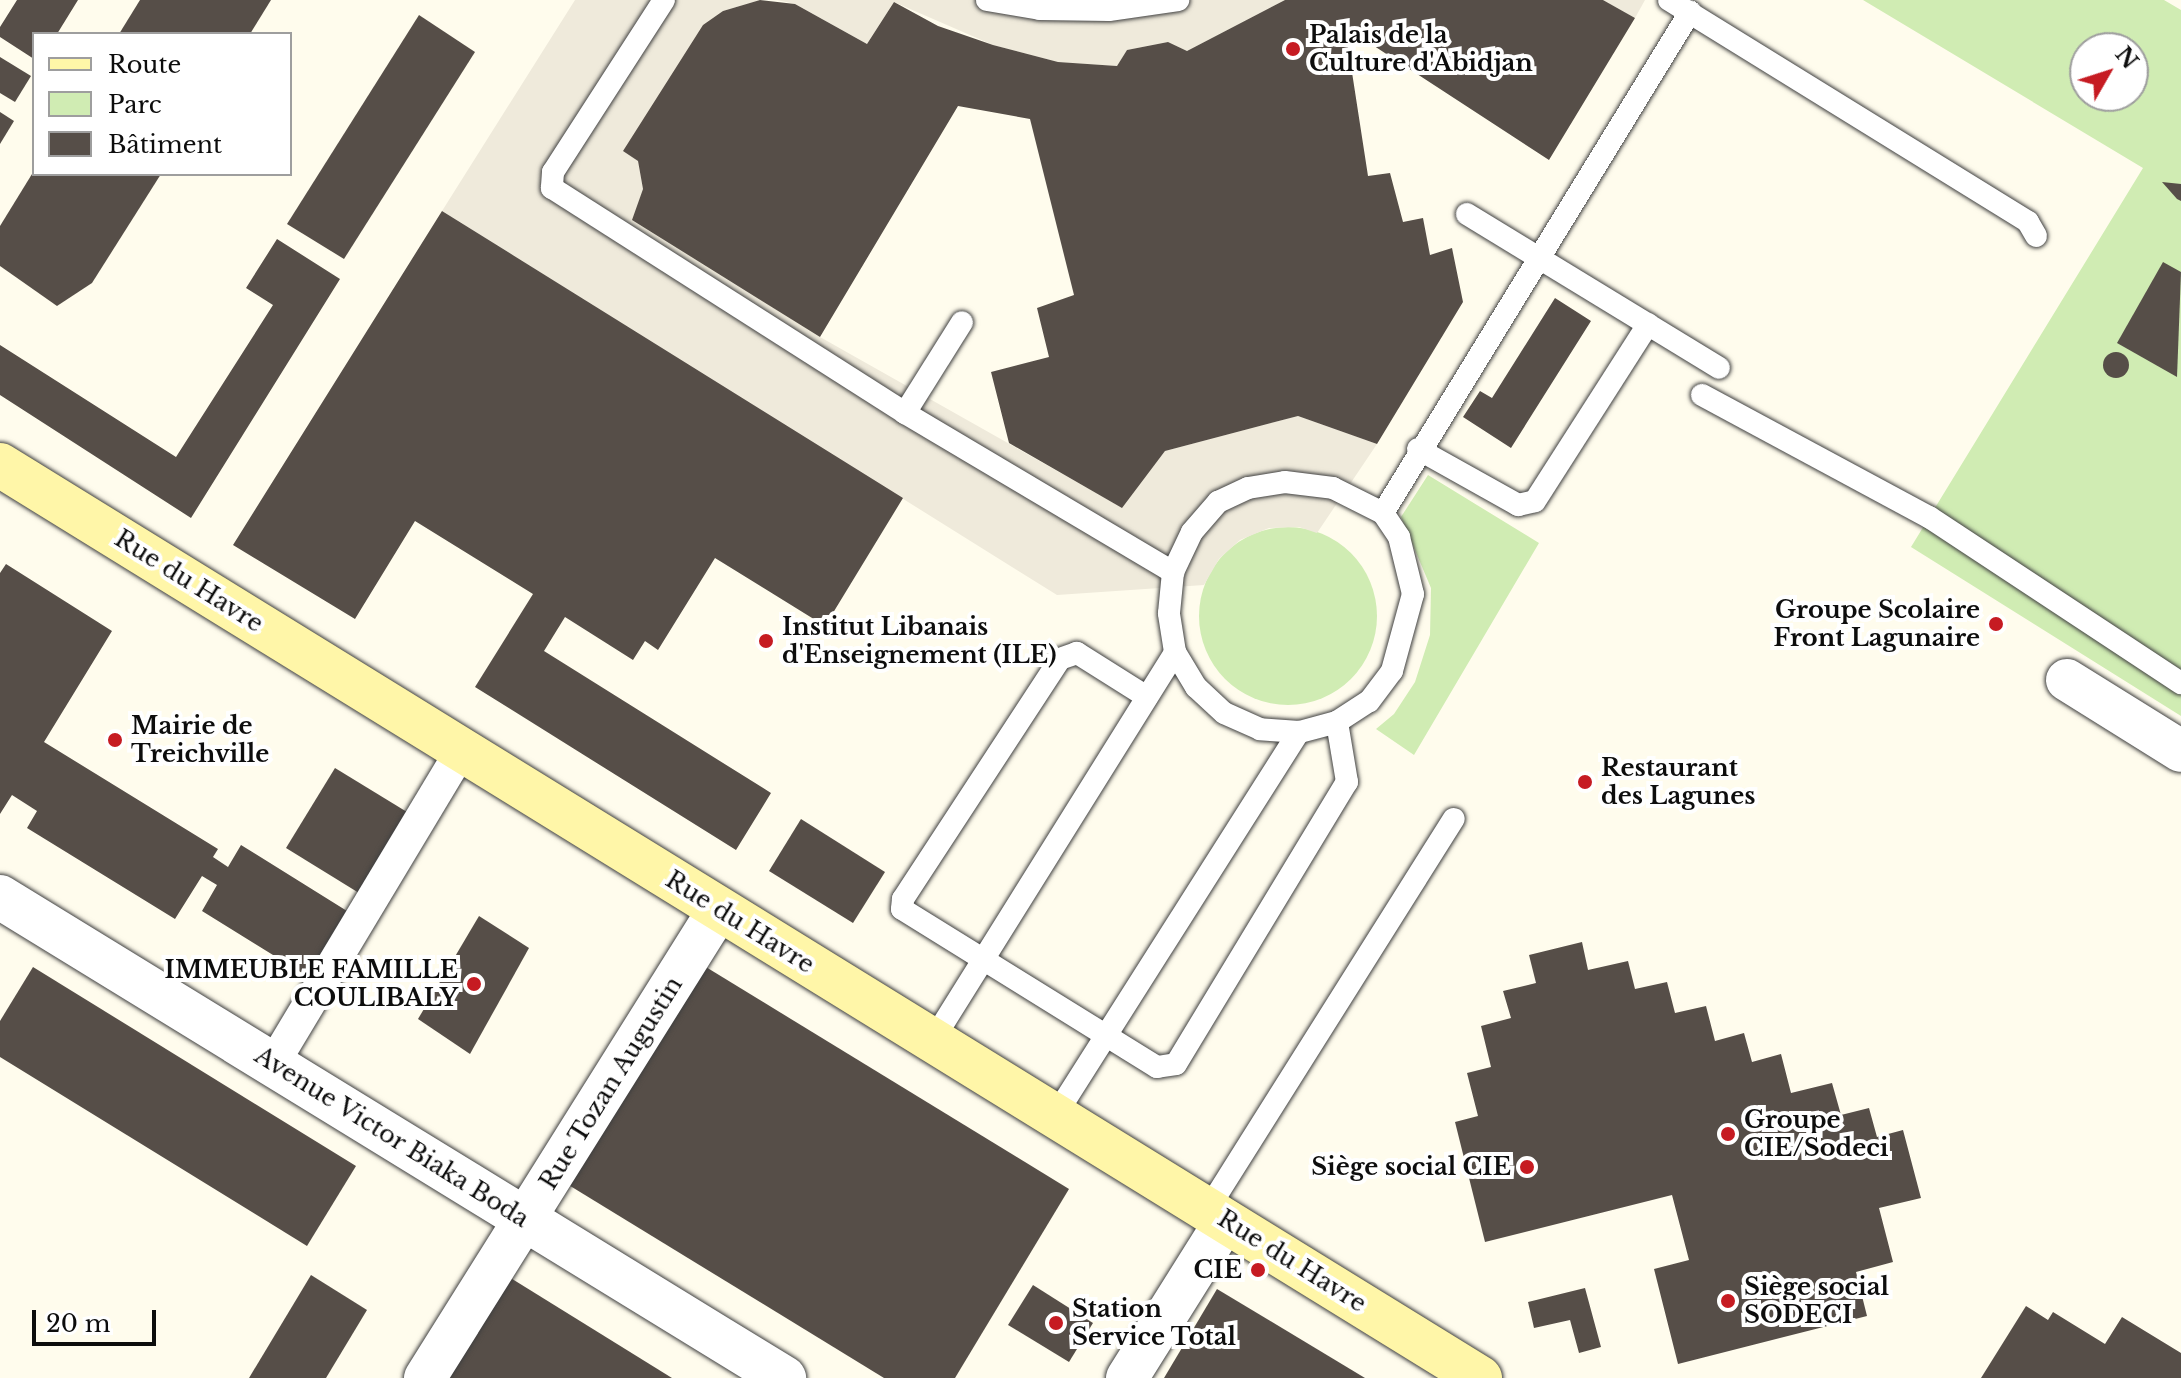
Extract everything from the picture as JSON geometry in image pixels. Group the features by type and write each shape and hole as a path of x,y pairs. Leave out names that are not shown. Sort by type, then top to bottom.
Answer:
{"main road":[{"name":"Rue du Havre","path":"0,465 1480,1378"}],"street":[{"path":"2067,680 2181,751"},
{"path":"273,1064 462,750"},
{"name":"Avenue Victor Biaka Boda","path":"0,897 784,1378"},
{"name":"Rue Tozan Augustin","path":"425,1378 719,909"},
{"path":"1127,1378 1217,1215"}],"lane":[{"path":"664,0 553,172 552,188 905,413 1173,572"},
{"path":"987,0 1040,9 1109,10 1178,0"},
{"path":"1669,0 2028,222 2036,236"},
{"path":"1383,513 1418,449 1690,12"},
{"path":"1467,214 1719,368"},
{"path":"905,413 962,322"},
{"path":"1418,449 1518,505 1535,501 1648,324"},
{"path":"1702,395 1929,517 2181,683"},
{"path":"1285,482 1333,488 1383,513 1399,537 1413,594 1405,635 1392,671 1377,691 1337,722 1299,732 1260,729 1224,713 1196,687 1175,652 1169,613 1173,572 1192,532 1218,502 1248,488 1285,482"},
{"path":"933,1040 1175,652"},
{"path":"1147,697 1077,653 1060,659 903,899 907,915 1157,1067 1176,1064 1347,782 1337,722"},
{"path":"1055,1116 1299,732"},
{"path":"1217,1215 1454,819"}],"green space":[{"path":"1863,0 2164,0 2181,10 2181,716 1911,547 2143,168"},
{"path":"1428,475 1539,543 1414,755 1376,729 1394,714 1415,682 1430,635 1431,588 1401,517"},
{"path":"1288,527 1322,534 1351,553 1370,582 1377,616 1370,650 1351,679 1322,698 1288,705 1254,698 1225,679 1206,650 1199,616 1206,582 1225,553 1254,534"}],"shaded area":[{"path":"575,0 760,0 723,11 624,151 638,161 643,189 633,220 820,337 1121,507 1165,451 1298,416 1377,444 1317,533 1299,527 1269,528 1240,540 1219,559 1204,585 1057,595 442,211"},
{"path":"777,0 1285,0 1187,51 1168,42 1127,50 1117,66 1058,62 993,45 894,2 867,44 795,4"},
{"path":"1603,0 1645,0 1635,18"}],"building":[{"path":"17,0 78,0 58,32 32,32 32,58 0,37 0,27"},
{"path":"140,0 271,0 251,32 120,32"},
{"path":"760,0 795,4 867,44 894,2 938,26 993,45 1058,62 1117,66 1127,50 1168,42 1187,51 1285,0 1603,0 1635,18 1549,160 1345,27 1368,176 1390,173 1403,222 1423,218 1430,255 1452,248 1463,302 1377,444 1298,416 1165,451 1122,508 1009,443 991,372 1049,357 1037,308 1074,295 1030,119 958,106 820,337 632,220 643,189 638,161 623,151 703,25 723,11"},
{"path":"419,15 475,52 344,259 287,224"},
{"path":"0,57 31,76 15,102 0,93"},
{"path":"0,112 14,121 0,144"},
{"path":"32,174 160,176 92,283 57,306 0,266 0,226"},
{"path":"2162,182 2181,184 2181,201 2177,199"},
{"path":"442,211 903,498 825,626 715,558 658,650 645,641 633,660 565,617 544,651 771,793 736,850 475,687 533,594 415,521 355,619 233,545"},
{"path":"277,239 340,279 191,518 0,395 0,345 176,457 273,305 246,288"},
{"path":"2163,262 2181,272 2177,377 2117,343"},
{"path":"1555,298 1591,321 1511,448 1463,417 1480,391 1492,398"},
{"path":"2116,352 2125,356 2129,365 2125,374 2116,378 2107,374 2103,365 2107,356"},
{"path":"6,564 112,631 44,742 218,849 213,857 228,867 241,845 347,911 307,976 202,911 217,885 202,876 175,919 27,828 37,811 12,795 0,814 0,573"},
{"path":"335,768 407,812 359,893 286,848"},
{"path":"801,819 885,872 853,923 769,871"},
{"name":"IMMEUBLE FAMILLE COULIBALY","path":"479,916 529,948 470,1054 418,1019"},
{"name":"Groupe CIE/Sodeci","path":"1582,942 1588,970 1628,961 1635,989 1667,982 1675,1013 1706,1006 1715,1041 1744,1033 1752,1062 1781,1054 1791,1093 1832,1083 1841,1115 1869,1108 1877,1137 1903,1130 1921,1198 1879,1208 1893,1262 1856,1272 1867,1316 1678,1364 1654,1269 1689,1260 1672,1195 1485,1242 1455,1122 1478,1116 1467,1073 1491,1067 1481,1026 1511,1018 1503,991 1536,983 1529,955"},
{"path":"701,964 1069,1189 955,1378 884,1378 567,1184"},
{"path":"33,967 356,1166 307,1246 0,1057 0,1021"},
{"path":"311,1275 367,1310 326,1378 249,1378"},
{"path":"509,1277 672,1378 447,1378"},
{"path":"1033,1285 1093,1323 1069,1362 1008,1325"},
{"path":"1585,1288 1601,1347 1579,1353 1570,1320 1534,1328 1528,1302"},
{"path":"1217,1289 1365,1378 1164,1378"},
{"path":"2026,1306 2048,1320 2053,1312 2105,1344 2122,1317 2181,1353 2181,1378 1981,1378"}],"place":[{"name":"Palais de la Culture d'Abidjan","path":"1293,49"},
{"name":"Groupe Scolaire Front Lagunaire","path":"1996,624"},
{"name":"Institut Libanais d'Enseignement (ILE)","path":"766,641"},
{"name":"Mairie de Treichville","path":"115,740"},
{"name":"Restaurant des Lagunes","path":"1585,782"},
{"name":"IMMEUBLE FAMILLE COULIBALY","path":"474,984"},
{"name":"Groupe CIE/Sodeci","path":"1728,1134"},
{"name":"Siège social CIE","path":"1527,1167"},
{"name":"CIE","path":"1258,1270"},
{"name":"Siège social SODECI","path":"1728,1301"},
{"name":"Station Service Total","path":"1056,1323"}]}
